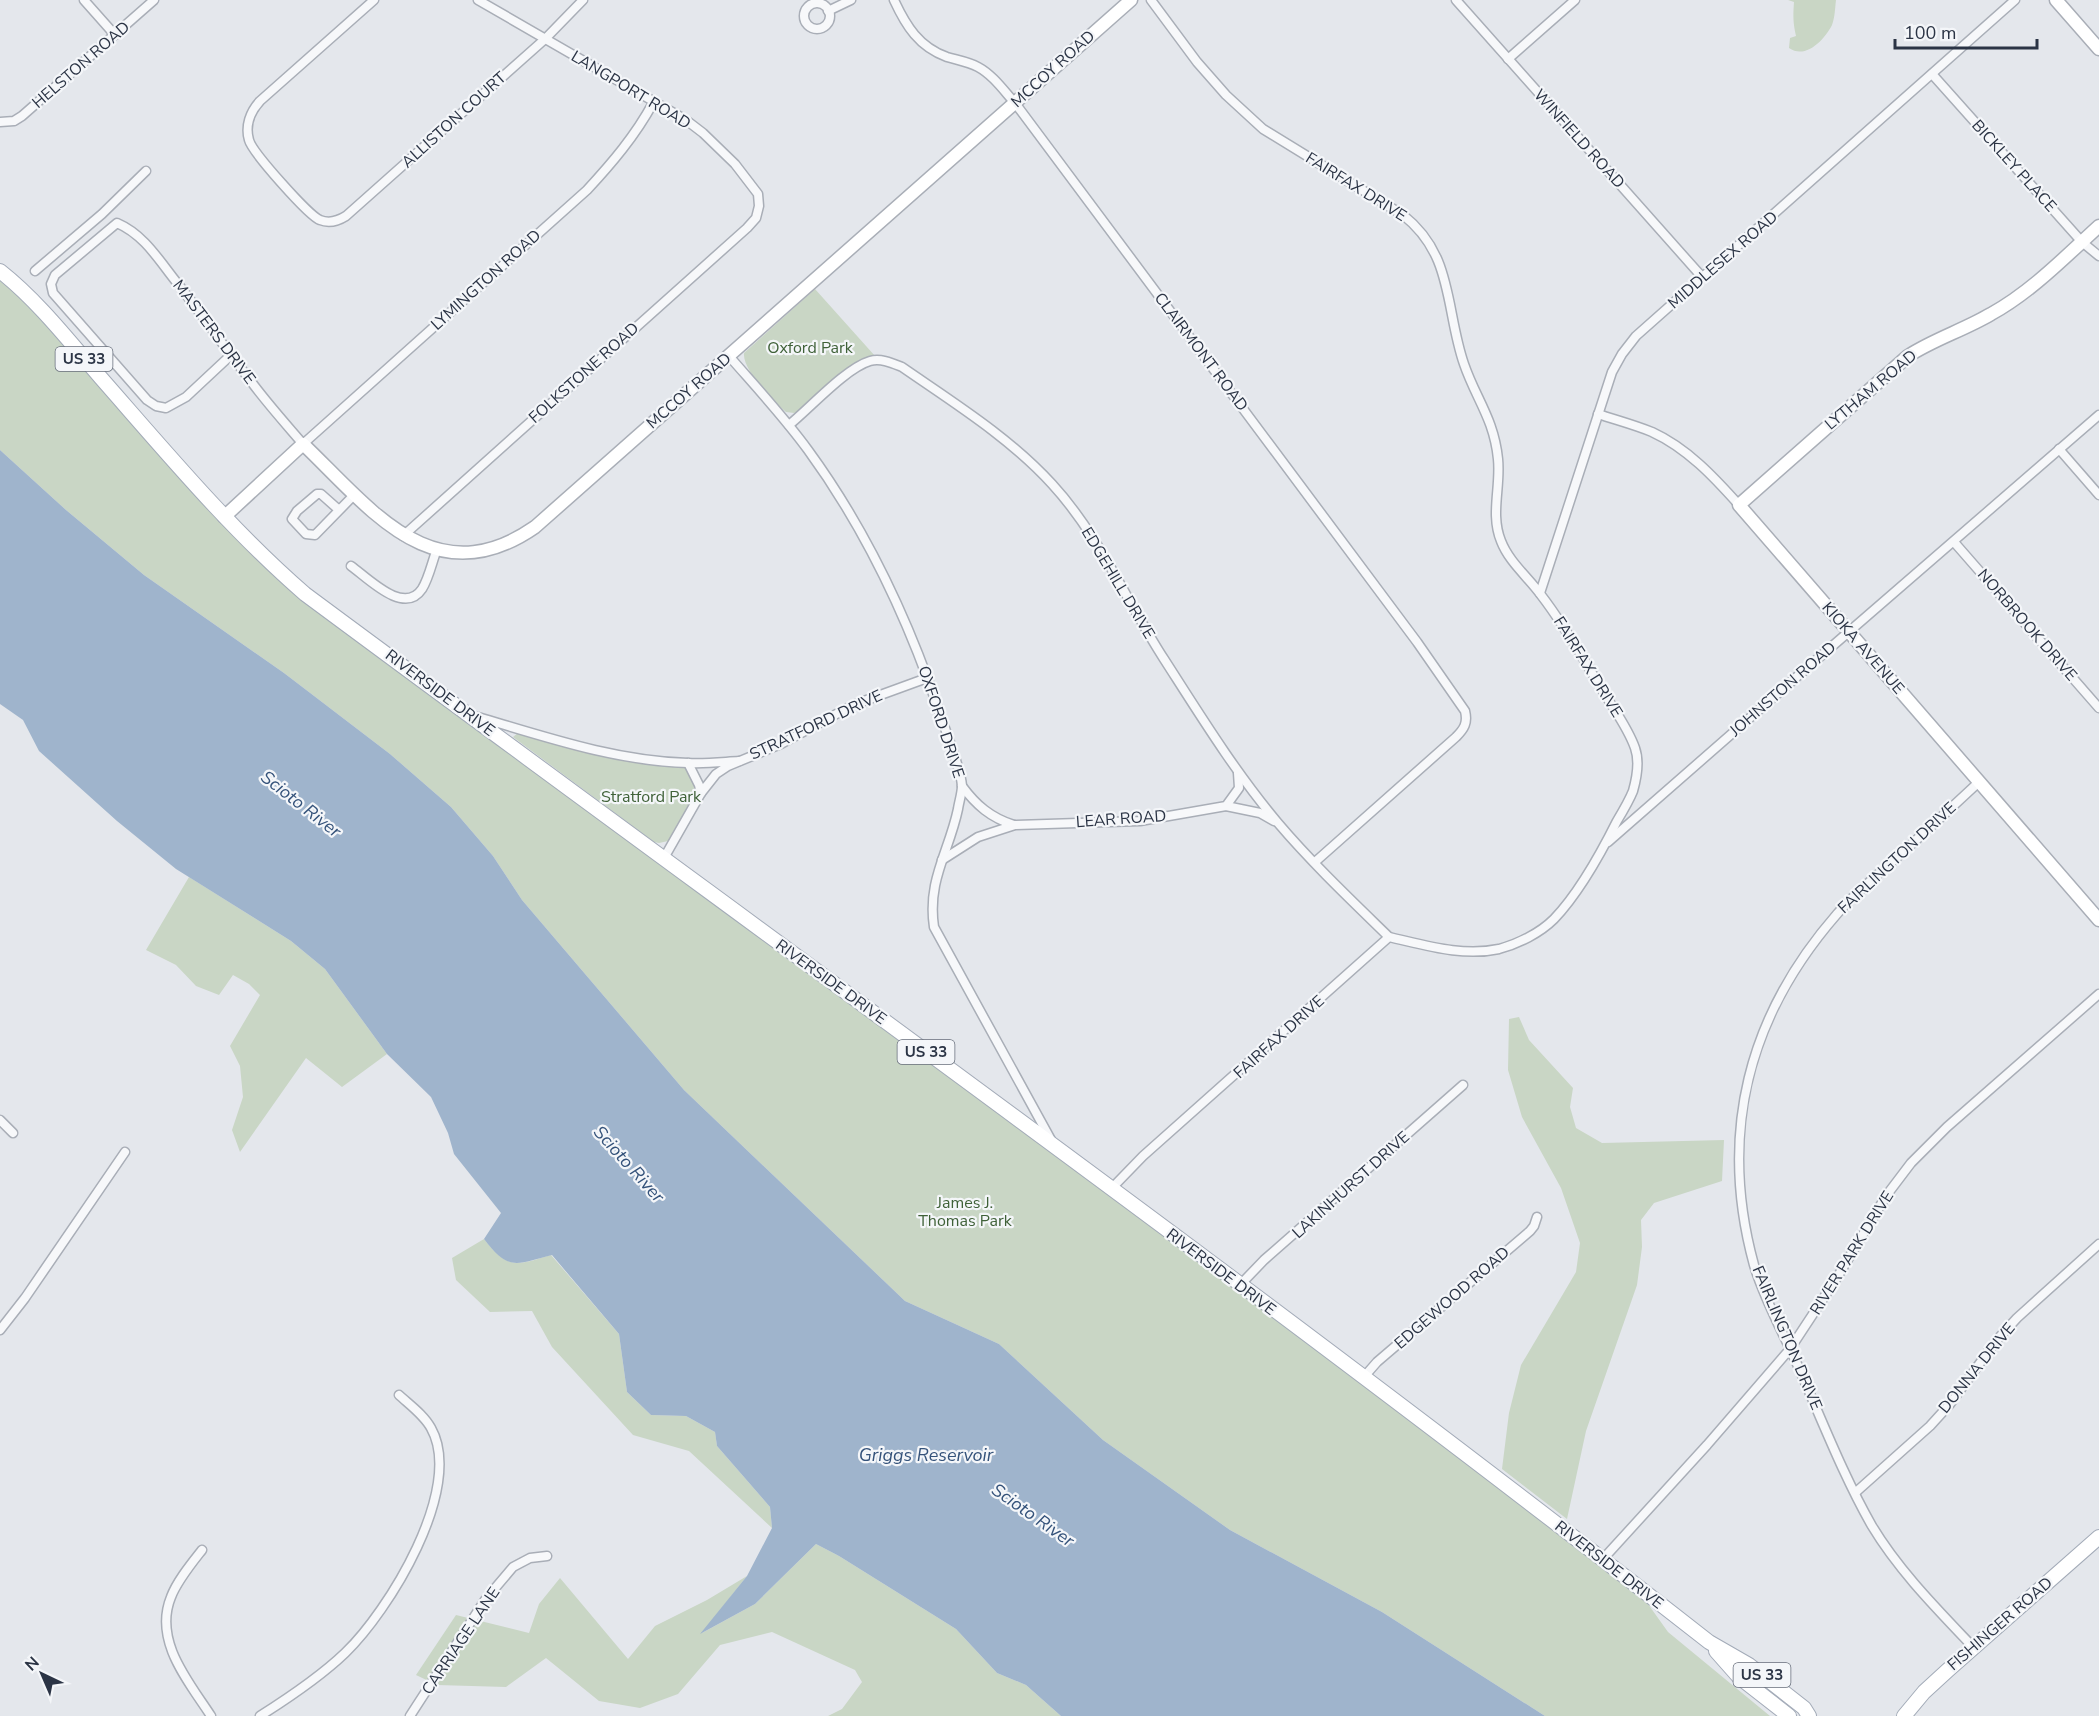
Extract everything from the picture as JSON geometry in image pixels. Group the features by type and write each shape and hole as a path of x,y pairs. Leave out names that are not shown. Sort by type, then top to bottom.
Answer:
{"main road":[{"name":"MCCOY ROAD","path":"303,444 403,536 437,549 462,553 499,547 523,535 544,519 1131,0"},
{"path":"2056,0 2099,49"},
{"name":"LYTHAM ROAD","path":"1739,504 1908,356 1925,345 1991,315 2014,299 2099,226"},
{"name":"RIVERSIDE DRIVE","path":"0,271 49,319 224,517 305,594 1054,1145 1603,1559 1709,1642 1749,1665 1804,1708 1809,1716"},
{"path":"224,517 303,444"},
{"name":"KIOKA AVENUE","path":"1739,504 2099,920"},
{"name":"FISHINGER ROAD","path":"1904,1716 1924,1692 2099,1537"},
{"name":"RIVERSIDE DRIVE","path":"1709,1642 1738,1677 1789,1716"}],"street":[{"path":"84,0 115,35"},
{"name":"HELSTON ROAD","path":"2,123 14,121 22,116 154,0"},
{"name":"ALLISTON COURT","path":"374,0 260,101 252,112 248,125 248,140 255,153 316,219 332,222 346,216 545,39 583,0"},
{"name":"LANGPORT ROAD","path":"478,0 686,120 718,147 752,184 758,194 759,206"},
{"path":"828,11 851,0"},
{"name":"CLAIRMONT ROAD","path":"894,0 910,30 923,44 937,53 980,68 1015,103 1423,650 1465,711 1464,729 1315,862"},
{"name":"FAIRFAX DRIVE","path":"1111,1189 1143,1156 1389,937 1459,952 1500,948 1519,942 1554,919 1604,846 1633,791 1637,765 1635,750 1629,734 1602,689 1540,593 1507,554 1501,541 1495,513 1498,461 1495,440 1490,420 1470,382 1460,352 1445,278 1427,240 1403,215 1263,129 1226,95 1197,62 1151,0"},
{"name":"WINFIELD ROAD","path":"1456,0 1703,278"},
{"path":"1508,59 1575,0"},
{"name":"MIDDLESEX ROAD","path":"1540,593 1612,372 1636,336 2016,0"},
{"name":"BICKLEY PLACE","path":"1932,74 2082,242 2099,256"},
{"name":"LYMINGTON ROAD","path":"303,444 587,190 617,157 640,126 653,103"},
{"path":"35,271 102,214 146,171"},
{"name":"FOLKSTONE ROAD","path":"403,536 747,228 756,219 759,206"},
{"name":"MASTERS DRIVE","path":"102,214 140,237 155,254 231,355 303,444"},
{"path":"120,224 55,275 51,284 53,293 147,400 156,406 166,408 186,397 231,355"},
{"name":"OXFORD DRIVE","path":"729,356 808,449 844,502 894,597 927,678 962,786 955,823 933,886 931,909 934,927 1054,1145"},
{"name":"EDGEHILL DRIVE","path":"789,426 857,367 872,360 887,361 902,367 1010,443 1052,484 1074,512 1163,658 1238,770 1278,823 1389,937"},
{"name":"KIOKA AVENUE","path":"1598,414 1652,432 1672,443 1715,478 1739,504"},
{"name":"JOHNSTON ROAD","path":"1604,846 2099,415"},
{"path":"2060,449 2099,495"},
{"path":"339,510 327,498 317,494 297,511 292,519 306,534 315,535 355,494"},
{"name":"NORBROOK DRIVE","path":"1954,542 2099,708"},
{"path":"351,566 394,597 408,600 423,588 437,549"},
{"name":"STRATFORD DRIVE","path":"664,858 701,793 716,774 728,766 781,744 853,705 927,678"},
{"name":"STRATFORD DRIVE","path":"468,714 591,749 646,759 688,763 739,761"},
{"path":"688,763 701,793"},
{"path":"1227,806 1239,788 1238,770"},
{"name":"FAIRLINGTON DRIVE","path":"1974,1648 1896,1559 1874,1528 1856,1492 1755,1268 1741,1209 1738,1144 1743,1102 1756,1048 1778,998 1813,944 1838,912 1863,887 1980,782"},
{"name":"LEAR ROAD","path":"962,786 982,810 997,820 1015,825"},
{"name":"LEAR ROAD","path":"942,861 978,837 1015,825 1140,821 1227,806 1260,813 1278,823"},
{"name":"RIVER PARK DRIVE","path":"1603,1559 1707,1445 1790,1349 1886,1196 1911,1163 1947,1127 2099,994"},
{"name":"LAKINHURST DRIVE","path":"1240,1286 1264,1260 1464,1085"},
{"path":"0,1120 13,1133"},
{"path":"0,1330 31,1290 125,1152"},
{"name":"EDGEWOOD ROAD","path":"1363,1378 1377,1362 1530,1231 1537,1217"},
{"name":"DONNA DRIVE","path":"1856,1492 1944,1411 1996,1341 2017,1318 2099,1244"},
{"path":"260,1716 327,1670 347,1652 397,1588 413,1557 429,1514 441,1464 432,1429 399,1395"},
{"path":"202,1551 172,1594 166,1620 174,1657 211,1716"},
{"name":"CARRIAGE LANE","path":"410,1716 485,1600 513,1567 531,1558 547,1556"}],"green space":[{"path":"1788,0 1836,0 1832,25 1820,42 1808,50 1795,51 1789,48 1790,38 1796,36 1793,19 1794,2"},
{"name":"James J. Thomas Park","path":"0,271 276,568 1633,1583 1668,1632 1770,1716 1545,1716 1382,1612 1230,1530 1103,1440 999,1344 905,1301 684,1090 522,900 493,856 451,807 390,754 284,673 144,575 66,510 0,450"},
{"name":"Oxford Park","path":"815,289 875,356 853,365 800,411 786,412 753,377 744,353"},
{"name":"Stratford Park","path":"518,733 684,767 696,786 696,794 668,841 654,842 513,737"},
{"path":"189,877 291,941 325,969 387,1054 342,1087 306,1058 240,1152 232,1130 243,1097 240,1066 230,1046 260,995 249,984 233,975 219,995 196,986 176,965 146,950"},
{"path":"1519,1017 1529,1040 1573,1088 1570,1107 1576,1128 1602,1143 1724,1140 1722,1181 1654,1203 1641,1220 1642,1247 1637,1285 1586,1431 1567,1519 1502,1469 1509,1413 1521,1365 1576,1272 1580,1243 1561,1188 1522,1117 1508,1070 1509,1019"},
{"path":"484,1239 500,1256 514,1263 551,1255 619,1334 627,1392 651,1415 686,1416 715,1432 717,1446 770,1507 772,1528 689,1451 633,1435 552,1347 532,1311 490,1312 456,1280 452,1258"},
{"path":"816,1544 956,1629 997,1673 1026,1685 1061,1716 828,1716 842,1709 862,1682 855,1670 772,1632 720,1645 678,1694 640,1708 599,1701 546,1658 506,1687 437,1685 416,1675 456,1615 529,1633 539,1604 560,1578 628,1659 655,1626 707,1600 747,1576 702,1633 755,1604"}],"water":[{"name":"Griggs Reservoir","path":"0,450 66,510 144,575 284,673 390,754 451,807 493,856 522,900 684,1090 905,1301 999,1344 1103,1440 1230,1530 1382,1612 1545,1716 1061,1716 1026,1685 997,1673 956,1629 816,1544 755,1604 700,1634 747,1576 772,1528 770,1507 717,1446 715,1432 686,1416 651,1415 627,1392 619,1334 552,1255 514,1263 500,1257 493,1250 484,1239 501,1213 454,1154 448,1133 431,1097 387,1054 325,969 291,941 176,869 117,821 39,751 23,720 0,704"}],"water label":[{"name":"Scioto River","path":"301,804"},
{"name":"Scioto River","path":"629,1164"},
{"name":"Scioto River","path":"1033,1515"}]}
